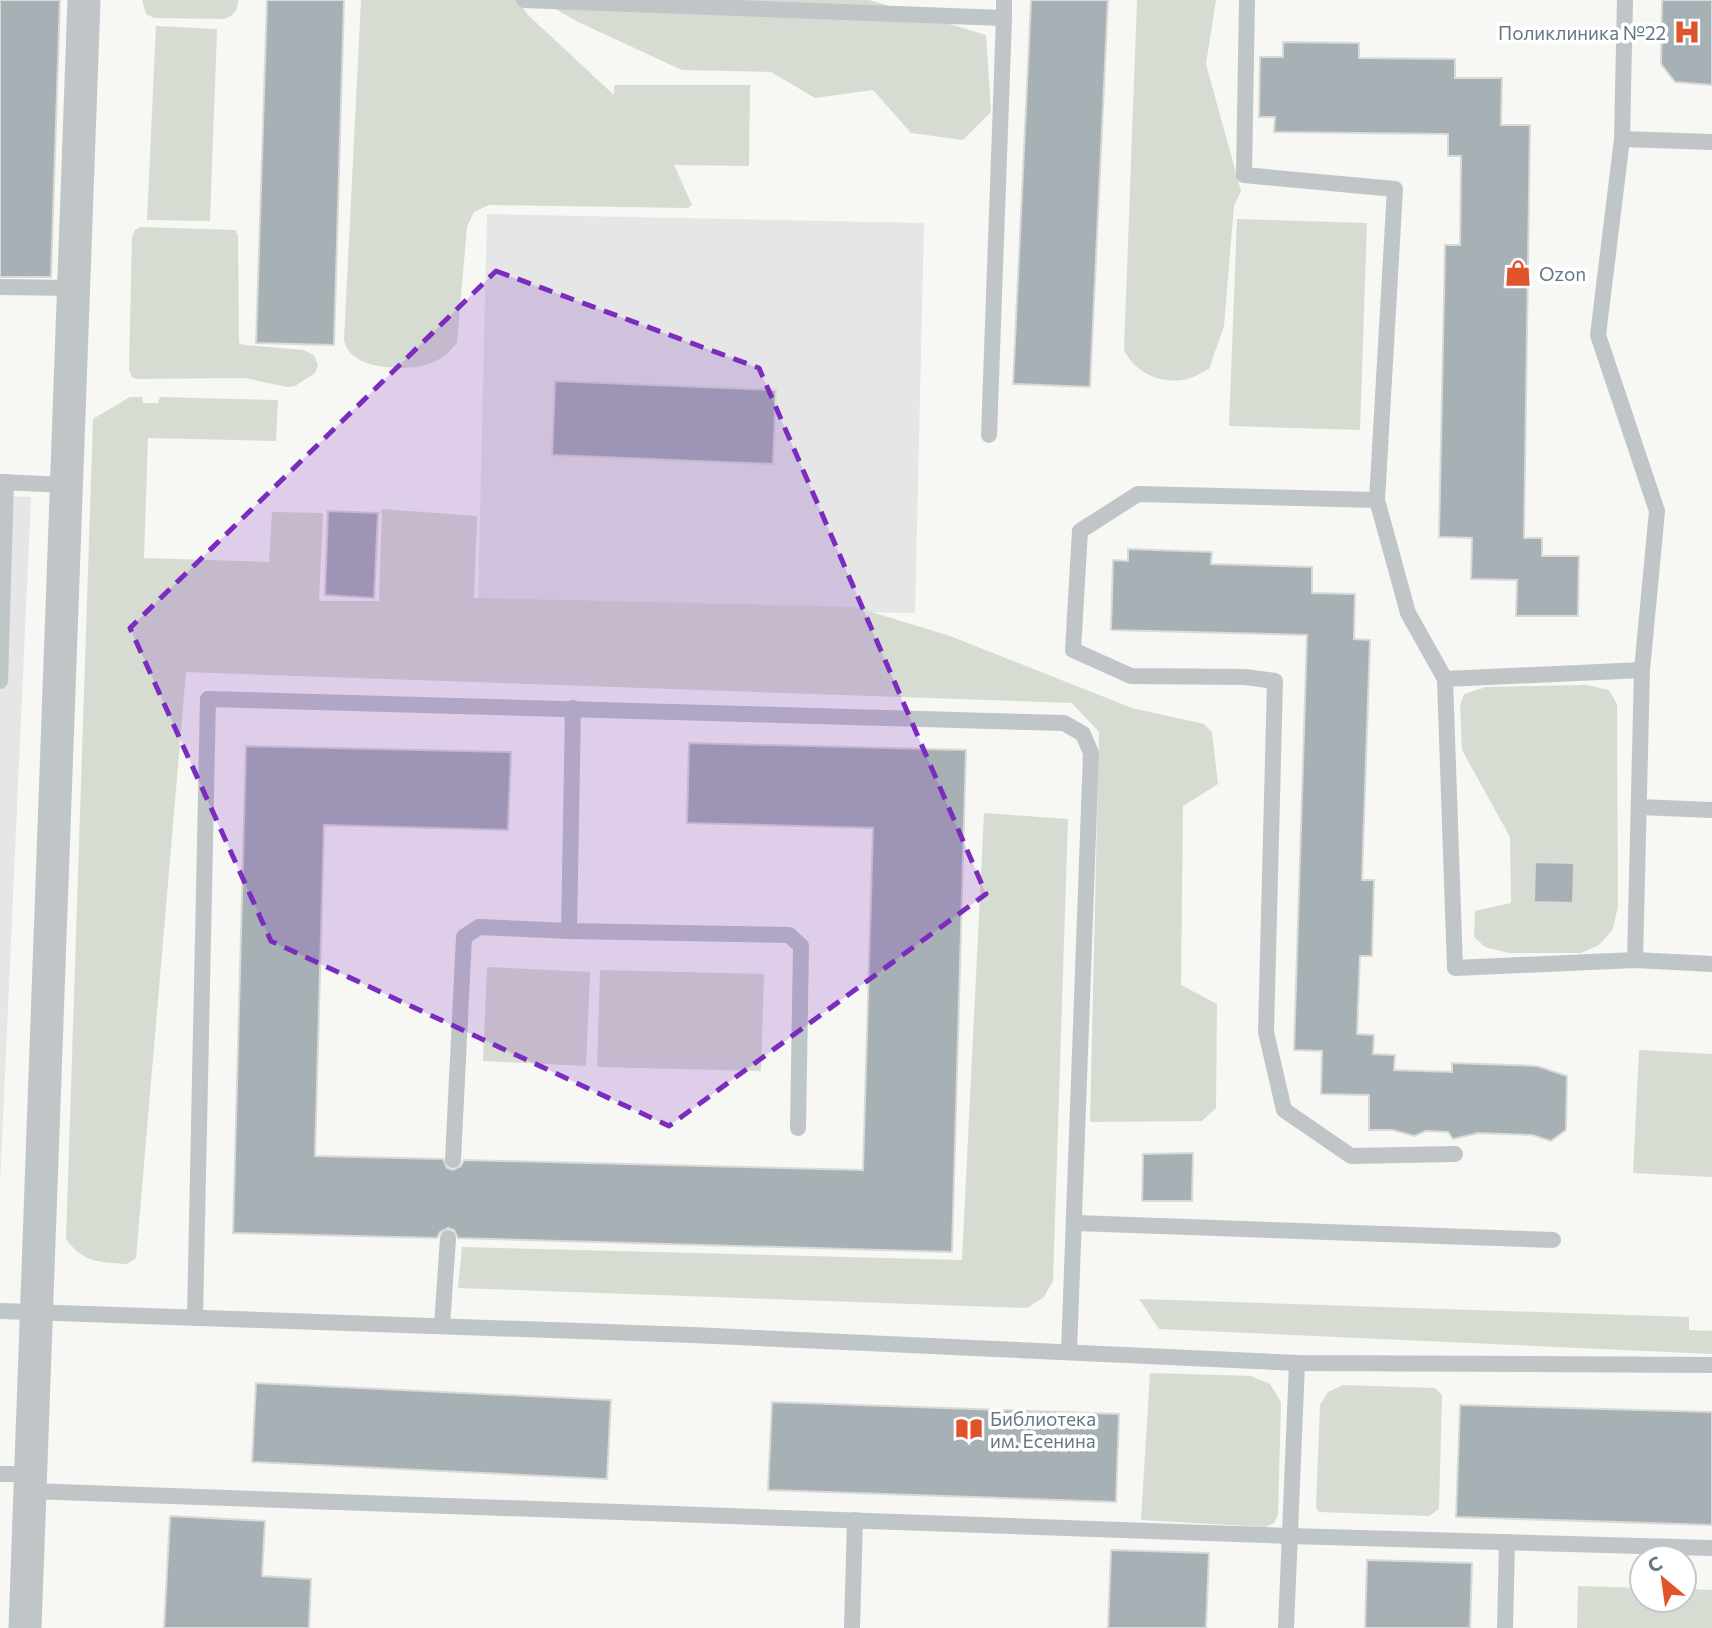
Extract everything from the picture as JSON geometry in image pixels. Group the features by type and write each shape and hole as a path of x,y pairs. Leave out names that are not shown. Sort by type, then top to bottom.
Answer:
{"street":[{"path":"25,1628 20,1480 37,1312 84,0"}],"lane":[{"path":"524,0 1004,18"},
{"path":"989,435 1004,0"},
{"path":"1247,0 1244,175 1395,189 1377,500 1408,613 1445,679 1455,968 1635,960 1712,964"},
{"path":"1625,0 1622,139 1598,335 1657,511 1642,670 1635,960"},
{"path":"1622,139 1712,142"},
{"path":"0,286 73,289"},
{"path":"0,681 3,482 66,485"},
{"path":"1377,500 1138,494 1080,531 1073,650 1132,677 1245,677 1275,681 1266,1032 1284,1110 1351,1156 1455,1154"},
{"path":"1445,679 1642,670"},
{"path":"195,1318 208,699 1064,723 1083,734 1091,753 1076,1223 1069,1352"},
{"path":"569,931 573,708"},
{"path":"1639,807 1712,810"},
{"path":"453,1160 464,937 479,927 789,935 801,946 798,1128"},
{"path":"1076,1223 1553,1240"},
{"path":"442,1326 448,1238"},
{"path":"0,1311 692,1335 1297,1363 1712,1366"},
{"path":"1286,1628 1297,1363"},
{"path":"20,1480 855,1520 1712,1548"},
{"path":"852,1628 855,1520"},
{"path":"1504,1628 1507,1542"}],"highlighted area":[{"path":"496,271 759,368 986,894 669,1126 271,941 130,628"}],"shaded area":[{"path":"142,0 238,0 235,12 224,19 154,18 146,14"},
{"path":"361,0 517,0 528,15 614,95 614,85 750,85 749,166 674,165 692,205 688,208 489,205 474,212 467,227 457,343 442,357 427,365 390,368 365,362 348,350 344,340"},
{"path":"540,0 869,0 986,35 991,112 963,140 911,133 873,90 815,98 771,72 682,70 578,22"},
{"path":"1137,0 1216,0 1206,64 1241,191 1234,206 1224,326 1209,369 1190,378 1178,380 1159,379 1142,371 1124,350"},
{"path":"156,26 217,29 210,221 147,220"},
{"path":"487,214 924,223 915,613 478,605"},
{"path":"1237,219 1367,223 1360,430 1229,426"},
{"path":"141,227 235,230 238,235 239,343 303,350 314,355 318,365 315,373 295,386 287,387 245,378 132,377 129,370 132,237 135,230"},
{"path":"130,397 142,397 143,403 158,403 160,397 278,400 276,441 148,438 144,558 269,562 272,512 323,513 319,601 379,601 382,509 477,516 474,598 855,607 950,636 1132,708 1204,724 1212,732 1218,784 1183,806 1181,985 1217,1004 1216,1108 1202,1121 1090,1122 1099,732 1072,703 186,672 136,1258 127,1264 108,1263 92,1260 79,1253 66,1239 93,419"},
{"path":"0,496 31,497 0,1184"},
{"path":"1586,685 1609,690 1617,704 1618,906 1613,929 1599,945 1581,953 1509,953 1485,947 1474,937 1475,911 1511,903 1510,837 1462,750 1460,705 1464,694 1486,687"},
{"path":"984,813 1068,819 1053,1281 1044,1297 1027,1308 458,1288 462,1247 962,1260"},
{"path":"487,967 590,972 586,1066 483,1061"},
{"path":"600,970 764,974 761,1071 597,1067"},
{"path":"1639,1050 1712,1054 1712,1177 1633,1173"},
{"path":"1139,1299 1689,1317 1689,1330 1712,1331 1712,1354 1159,1329"},
{"path":"1150,1373 1251,1376 1270,1384 1281,1402 1278,1515 1274,1523 1265,1527 1141,1520"},
{"path":"1343,1385 1435,1388 1442,1395 1439,1509 1429,1516 1319,1512 1316,1507 1320,1405 1328,1392"},
{"path":"1578,1586 1628,1588 1628,1614 1698,1614 1698,1590 1712,1590 1712,1628 1577,1628"}],"building":[{"path":"0,0 60,0 51,277 0,277"},
{"path":"267,0 344,0 334,345 256,343"},
{"path":"1031,0 1108,0 1090,387 1013,384"},
{"name":"Поликлиника №22","path":"1662,0 1712,0 1712,85 1675,82 1661,64"},
{"path":"1283,42 1359,43 1359,58 1455,59 1455,78 1502,78 1501,125 1530,125 1524,538 1542,538 1542,556 1579,556 1578,616 1516,616 1517,580 1471,579 1472,538 1439,537 1445,245 1460,245 1461,156 1448,156 1448,134 1274,132 1275,117 1259,117 1260,57 1283,57"},
{"path":"555,381 776,390 773,464 552,455"},
{"path":"328,511 378,513 374,598 325,595"},
{"path":"1128,549 1212,552 1211,564 1312,567 1312,593 1355,594 1354,639 1370,640 1362,880 1374,880 1372,956 1360,956 1357,1034 1374,1035 1373,1054 1395,1055 1394,1070 1452,1072 1452,1063 1537,1066 1567,1076 1566,1130 1551,1141 1532,1135 1478,1133 1453,1139 1448,1132 1426,1131 1414,1136 1393,1130 1369,1130 1369,1095 1321,1094 1322,1051 1294,1050 1307,635 1111,630 1113,560 1128,561"},
{"path":"689,743 966,750 952,1252 458,1238 454,1230 448,1228 440,1232 437,1238 233,1233 246,746 511,752 508,830 324,825 315,1156 443,1159 447,1168 453,1170 461,1166 464,1160 863,1170 873,828 687,823"},
{"path":"1535,862 1574,863 1573,903 1534,902"},
{"path":"1193,1153 1192,1201 1142,1201 1143,1154"},
{"path":"256,1383 611,1400 607,1479 252,1462"},
{"path":"772,1402 1119,1414 1116,1502 768,1490"},
{"path":"1460,1405 1712,1412 1712,1525 1456,1517"},
{"path":"170,1516 265,1521 262,1576 311,1579 309,1628 164,1628"},
{"path":"1111,1550 1209,1553 1206,1628 1108,1628"},
{"path":"1367,1560 1472,1563 1470,1628 1365,1628"}],"place":[{"name":"Поликлиника №22","path":"1687,32"},
{"name":"Ozon","path":"1518,273"},
{"name":"Библиотека им. Есенина","path":"969,1429"}]}
